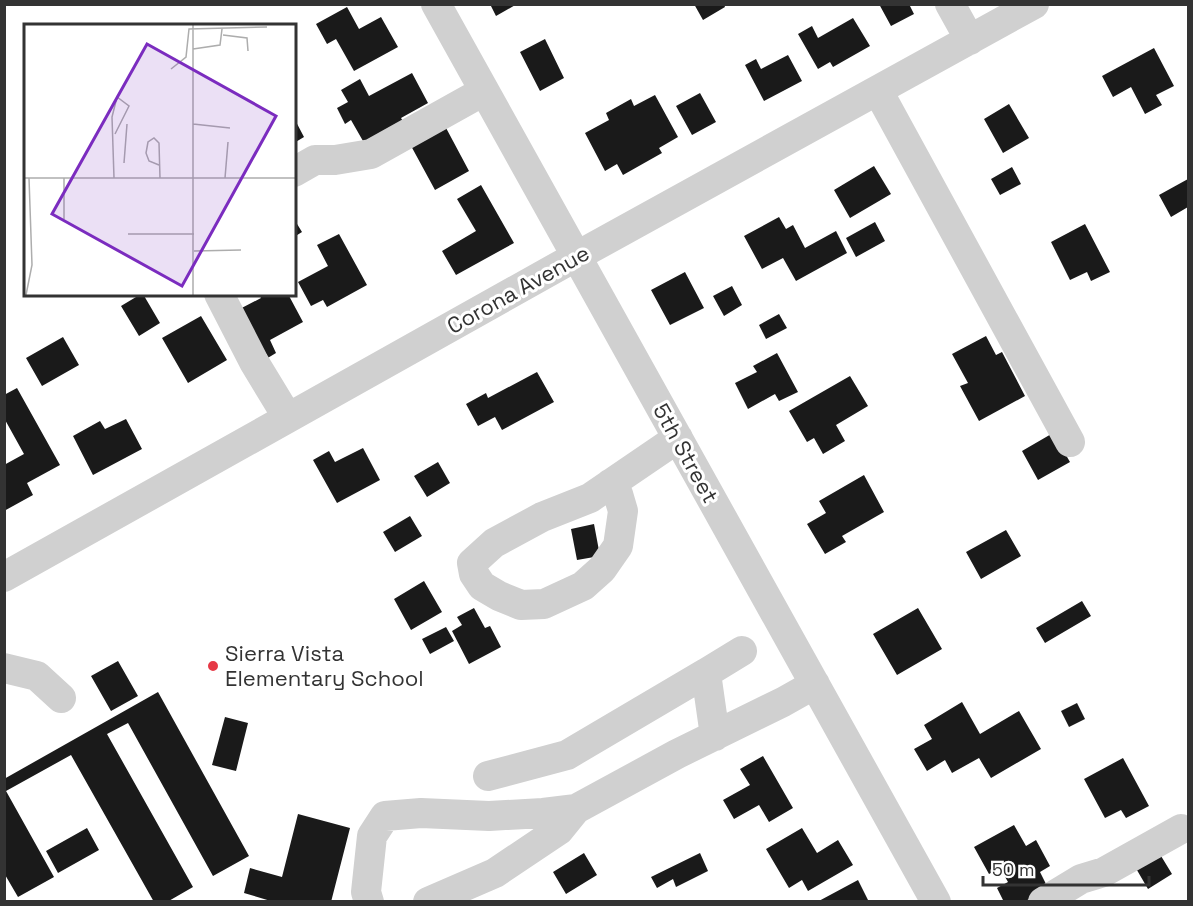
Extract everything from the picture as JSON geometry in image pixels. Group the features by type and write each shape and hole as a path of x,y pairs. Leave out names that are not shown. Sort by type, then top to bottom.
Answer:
{"street":[{"name":"5th Street","path":"436,4 936,902"},
{"path":"950,4 970,40"},
{"name":"Corona Avenue","path":"4,577 577,256 1034,4"},
{"path":"296,171 315,160 335,160 371,154 484,91"},
{"path":"878,91 1070,442"},
{"path":"220,296 254,362 288,418"},
{"path":"610,484 618,494 623,511 618,546 602,569 583,586 544,604 521,605 482,586 474,574 472,563 494,543 542,517 590,498 610,484 678,438"},
{"path":"488,776 567,755 742,651"},
{"path":"4,668 37,676 61,698"},
{"path":"706,673 715,736"},
{"path":"369,902 366,892 372,836 384,816 421,813 489,816 576,809 815,684"},
{"path":"428,902 495,873 559,830 576,809"},
{"path":"1042,902 1081,879 1104,872 1181,829"}],"building":[{"path":"490,4 517,4 496,16"},
{"path":"694,4 724,4 725,7 703,20"},
{"path":"879,4 909,4 914,14 891,26"},
{"path":"347,7 359,29 381,17 398,47 354,71 336,39 327,44 316,24"},
{"path":"853,18 870,46 833,67 830,62 818,69 798,34 812,26 818,38"},
{"path":"545,39 564,78 540,91 520,52"},
{"path":"1154,48 1174,86 1156,95 1162,105 1145,114 1131,87 1113,97 1102,76"},
{"path":"788,55 802,81 764,101 745,65 756,59 761,69"},
{"path":"412,73 428,103 401,118 406,126 367,148 351,120 345,124 337,108 348,102 341,90 360,79 369,96"},
{"path":"700,93 716,122 692,135 676,106"},
{"path":"655,95 678,137 659,148 662,153 623,175 617,164 605,171 585,133 609,120 606,113 631,99 634,106"},
{"path":"1009,104 1029,138 1003,153 984,119"},
{"path":"296,122 304,137 296,142"},
{"path":"445,126 469,171 435,190 410,144"},
{"path":"874,166 891,194 850,218 834,190"},
{"path":"1012,167 1021,184 1000,195 991,179"},
{"path":"1188,179 1188,207 1171,217 1159,195"},
{"path":"481,185 514,243 456,275 442,251 476,231 457,199"},
{"path":"779,217 786,229 793,225 805,248 836,231 847,253 796,281 783,258 762,269 744,236"},
{"path":"296,222 302,232 296,236"},
{"path":"875,222 885,241 856,257 846,238"},
{"path":"1085,224 1110,272 1091,281 1087,272 1070,280 1051,242"},
{"path":"339,234 367,285 327,307 323,300 311,306 298,282 328,266 317,245"},
{"path":"685,272 704,308 670,325 651,290"},
{"path":"732,286 742,305 724,316 713,296"},
{"path":"138,296 144,296 160,323 139,336 121,306"},
{"path":"260,296 289,296 303,322 270,340 276,353 261,362 234,312 261,298"},
{"path":"779,314 787,328 766,339 759,325"},
{"path":"201,316 227,360 188,383 162,338"},
{"path":"986,336 996,355 1002,352 1025,396 979,421 960,386 968,383 952,354"},
{"path":"63,337 79,365 42,386 26,358"},
{"path":"777,353 798,392 779,401 775,394 748,409 735,383 757,372 753,366"},
{"path":"537,372 554,402 502,430 495,417 478,426 466,404 486,393 488,398"},
{"path":"850,376 868,406 836,425 845,441 823,454 814,438 807,442 789,411"},
{"path":"17,388 60,465 27,483 33,495 4,511 4,465 24,454 4,418 4,395"},
{"path":"126,419 142,449 93,475 73,436 100,421 105,429"},
{"path":"1053,433 1070,462 1038,480 1022,451"},
{"path":"363,448 380,480 337,503 313,460 329,451 335,462"},
{"path":"438,462 450,483 427,497 414,476"},
{"path":"864,475 884,512 842,536 846,542 825,554 807,524 826,513 819,501"},
{"path":"410,516 422,536 395,552 383,532"},
{"path":"594,524 600,556 577,560 571,529"},
{"path":"1006,530 1021,556 981,579 966,552"},
{"path":"424,581 442,612 411,630 394,599"},
{"path":"1082,601 1091,616 1045,643 1036,628"},
{"path":"474,608 485,628 490,626 501,647 469,664 452,631 462,625 457,617"},
{"path":"918,608 942,649 897,675 873,634"},
{"path":"446,627 454,641 430,654 422,639"},
{"path":"118,661 138,696 111,711 91,676"},
{"path":"158,692 249,856 213,876 128,723 107,734 193,887 167,902 154,902 71,755 6,791 54,877 18,897 4,873 4,779"},
{"path":"962,702 980,734 1019,711 1041,749 991,778 979,758 952,773 945,760 927,771 914,749 932,739 924,725"},
{"path":"1077,703 1085,719 1069,727 1061,711"},
{"path":"225,717 248,723 236,771 212,765"},
{"path":"763,756 793,808 769,822 759,805 734,819 723,800 750,785 740,769"},
{"path":"1123,758 1149,806 1126,818 1121,810 1105,818 1084,779"},
{"path":"298,814 350,828 331,902 274,902 244,893 250,868 282,877"},
{"path":"1014,825 1026,846 1036,840 1050,866 1040,872 1048,888 1024,902 1004,902 997,888 1008,882 1000,868 989,874 974,847"},
{"path":"87,828 99,850 58,873 46,851"},
{"path":"802,828 817,853 838,840 853,865 808,891 802,880 789,888 766,849"},
{"path":"1158,851 1172,874 1148,889 1134,865"},
{"path":"584,853 597,875 566,894 553,872"},
{"path":"700,853 708,871 676,887 673,879 657,888 651,877"},
{"path":"858,880 869,902 817,902"}],"place":[{"name":"Sierra Vista Elementary School","path":"213,666"}]}
